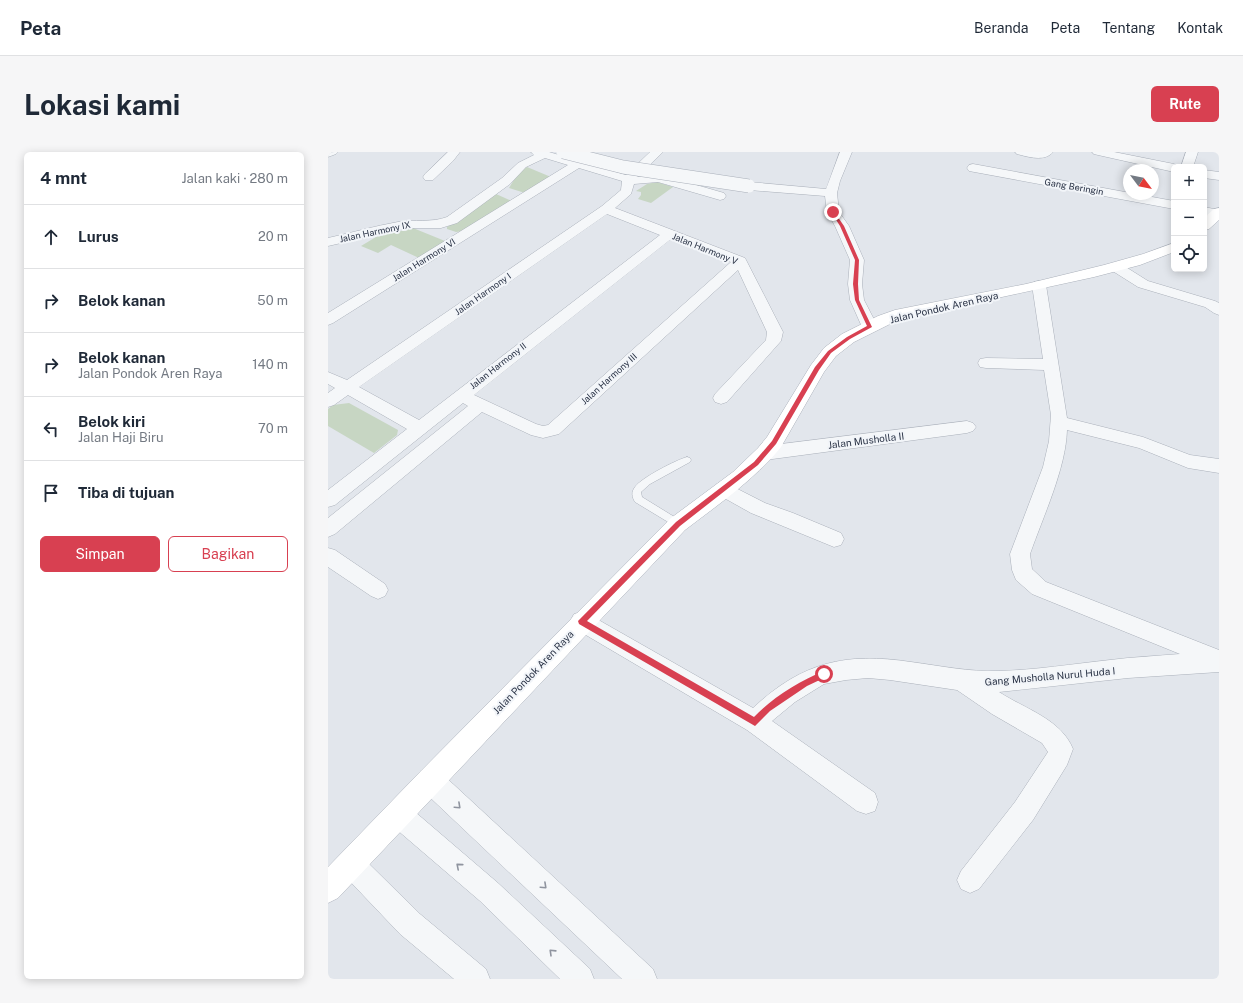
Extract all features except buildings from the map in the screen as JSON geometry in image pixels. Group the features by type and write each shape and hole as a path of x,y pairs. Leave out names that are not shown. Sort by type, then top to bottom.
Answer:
{"main road":[{"path":"1207,222 1214,212"},
{"name":"Jalan Pondok Aren Raya","path":"328,888 581,621 678,524 745,472 765,453 774,442 817,369 830,352 848,338 884,320 901,314 1116,268 1155,256 1171,248"}],"street":[{"path":"328,154 332,152"},
{"path":"429,177 441,167 454,152"},
{"path":"563,152 624,167 749,186 831,193"},
{"path":"846,152 834,181 831,193 833,212 842,226 857,260 855,284 857,300 870,327"},
{"path":"1021,152 1042,155 1047,152"},
{"path":"1098,152 1171,167"},
{"path":"1188,164 1192,152"},
{"path":"540,153 628,179 637,181 658,178 720,196"},
{"name":"Jalan Harmony IX","path":"331,248 398,226 413,224 441,224 452,220 506,182 522,165 540,153"},
{"name":"Jalan Harmony I","path":"328,401 606,209 627,191 628,179 650,154"},
{"name":"Jalan Harmony VI","path":"328,320 578,164"},
{"name":"Gang Beringin","path":"973,168 1171,204"},
{"path":"1207,174 1219,176"},
{"path":"500,192 521,200"},
{"name":"Jalan Harmony V","path":"606,209 740,261 775,332 775,336 773,341 721,398"},
{"path":"438,230 459,239"},
{"name":"Jalan Harmony II","path":"328,500 669,234"},
{"path":"331,248 347,247"},
{"name":"Jalan Harmony III","path":"461,395 530,429 543,432 553,430 740,261"},
{"path":"1116,268 1143,284 1210,304 1219,310"},
{"path":"1039,285 1059,415 1058,441 1052,467 1020,554 1020,569 1029,581 1039,588 1219,661"},
{"path":"986,363 1052,365"},
{"path":"328,377 419,428"},
{"name":"Jalan Harmony II","path":"328,529 480,405"},
{"path":"1059,422 1143,443 1188,461 1219,466"},
{"name":"Jalan Musholla II","path":"765,453 967,427"},
{"path":"724,489 758,508 786,518 815,532 834,539"},
{"path":"328,556 378,590"},
{"path":"581,621 755,722 866,802"},
{"name":"Gang Musholla Nurul Huda I","path":"755,722 767,709 805,683 824,674 859,668 882,668 964,682 998,682 1128,668 1219,661"},
{"path":"964,682 1000,706 1050,735 1061,749 1059,757 1024,811 970,880"},
{"path":"430,780 643,979"},
{"path":"398,814 489,892 580,979"},
{"path":"351,864 410,924 476,979"}],"lane":[{"path":"678,524 638,498 637,494 638,489 646,483 687,460"}],"green space":[{"path":"527,167 551,177 525,193 509,188 518,173"},
{"path":"657,182 673,187 651,203 638,199 641,192 636,191 647,184"},
{"path":"496,194 512,201 463,231 456,232 447,229 447,227"},
{"path":"413,228 445,241 419,258 391,245 378,253 361,246 376,237"},
{"path":"349,403 398,430 397,435 374,453 328,426 328,409 333,405"}],"route":[{"path":"824,674 805,683 767,709 755,722 581,621 678,524 756,463 774,442 817,369 830,352 848,338 870,327 857,300 855,284 857,260 842,226 833,212"}]}
